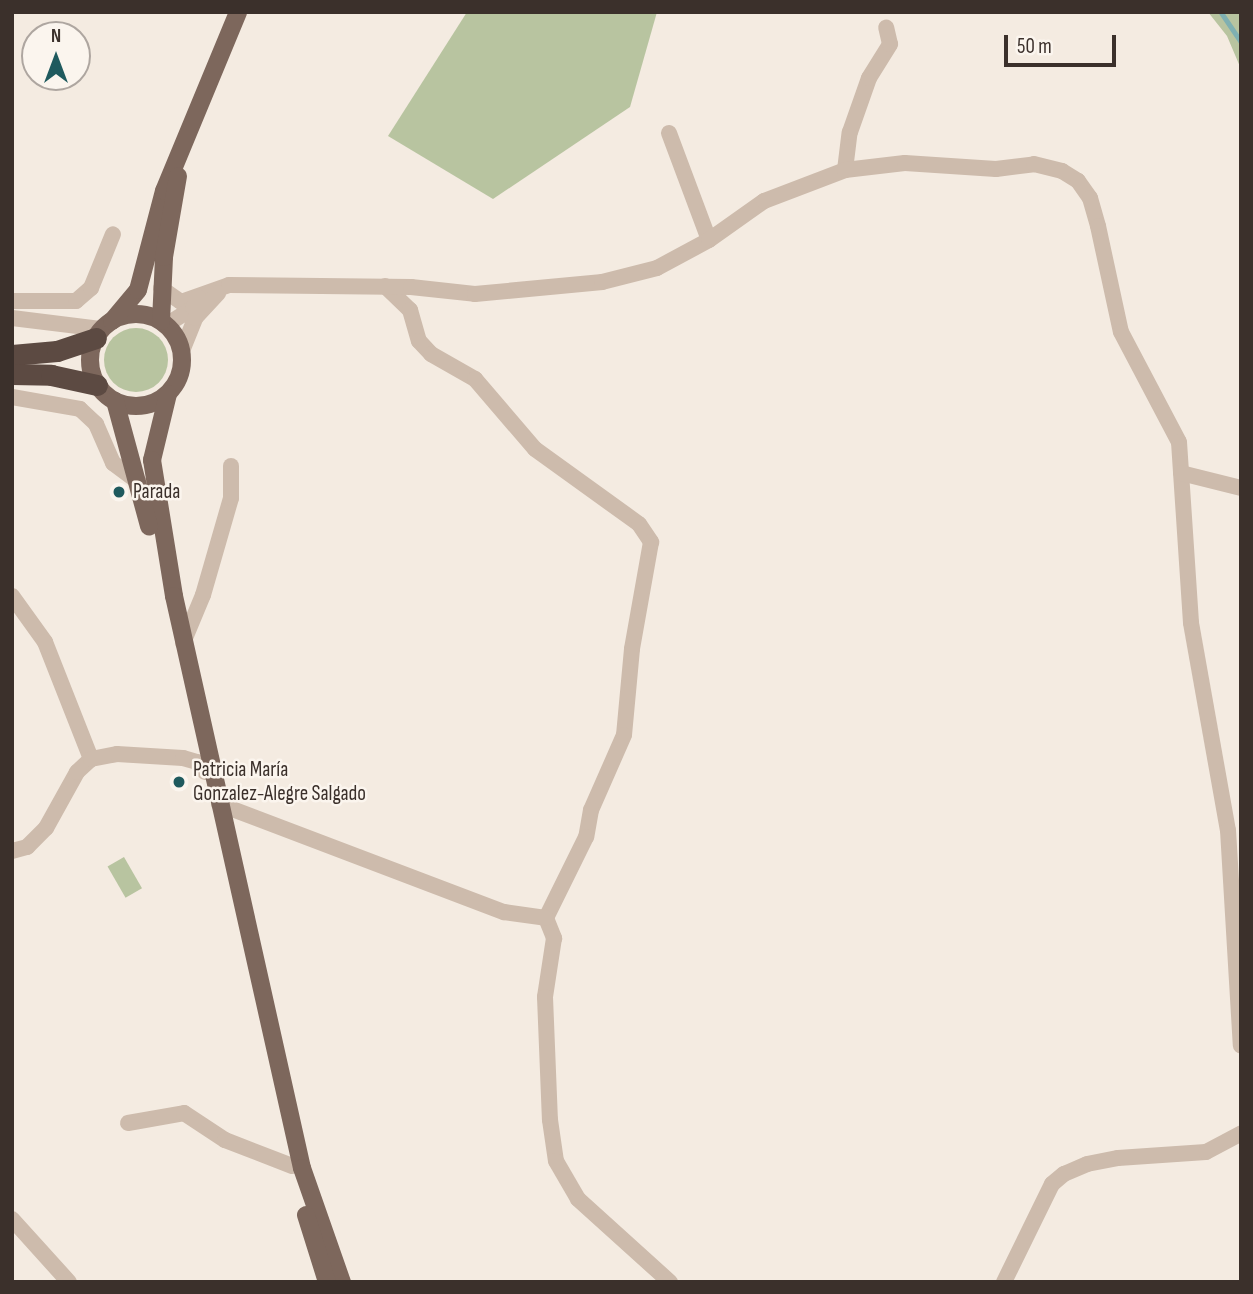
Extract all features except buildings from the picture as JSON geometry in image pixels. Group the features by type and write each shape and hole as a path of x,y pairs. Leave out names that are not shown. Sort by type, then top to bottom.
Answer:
{"highway":[{"path":"12,355 57,351 103,329"},
{"path":"12,374 51,375 97,385"}],"main road":[{"path":"168,394 137,407 115,401 97,385 90,357 103,329 138,290 163,191 237,12"},
{"path":"185,139 161,288 164,323 181,351 180,374 168,394 152,460 183,643 302,1168 342,1282"},
{"path":"103,329 137,314 164,323"},
{"path":"115,401 140,483 292,1166 327,1282"},
{"path":"310,1229 321,1282"}],"street":[{"path":"845,170 850,132 869,78 888,53 886,27"},
{"path":"669,134 709,240"},
{"path":"161,288 181,302 229,285 385,286 475,294 602,282 657,268 709,240 764,201 845,170 905,163 996,169 1034,164 1062,170 1078,181 1095,216 1121,332 1179,442 1191,623 1228,830 1241,1046"},
{"path":"12,301 76,301 91,288 113,234"},
{"path":"181,351 202,309 229,285"},
{"path":"385,286 410,310 419,341 431,354 475,379 536,449 639,524 651,542 632,649 624,734 591,810 586,838 546,918 554,938 545,997 550,1120 556,1161 578,1199 670,1282"},
{"path":"164,323 193,308 198,297"},
{"path":"12,318 103,329"},
{"path":"50,322 61,340 57,351"},
{"path":"12,397 80,409 96,424 113,463 140,483"},
{"path":"183,643 203,594 231,498 232,466"},
{"path":"1181,473 1241,488"},
{"path":"174,596 186,604 196,603 203,594"},
{"path":"12,596 45,642 91,759"},
{"path":"183,758 199,747"},
{"path":"12,850 26,847 46,828 77,772 91,759 117,754 183,758 197,762 205,772"},
{"path":"221,812 240,814 504,912 546,918"},
{"path":"128,1124 184,1112 225,1140 292,1166"},
{"path":"1004,1282 1052,1184 1064,1174 1118,1158 1206,1152 1241,1133"},
{"path":"16,1225 69,1282"}],"green space":[{"path":"467,12 657,12 630,107 493,199 388,136"},
{"path":"1208,12 1241,12 1241,69 1227,36"},
{"path":"130,328 142,328 159,337 166,348 166,372 159,383 142,392 130,392 118,387 109,378 104,366 104,354 109,342 118,333"},
{"path":"124,857 142,888 126,898 108,866"}],"waterway":[{"path":"1221,12 1241,42"}],"place":[{"name":"Parada","path":"119,492"},
{"name":"Patricia María Gonzalez-Alegre Salgado","path":"179,782"}]}
